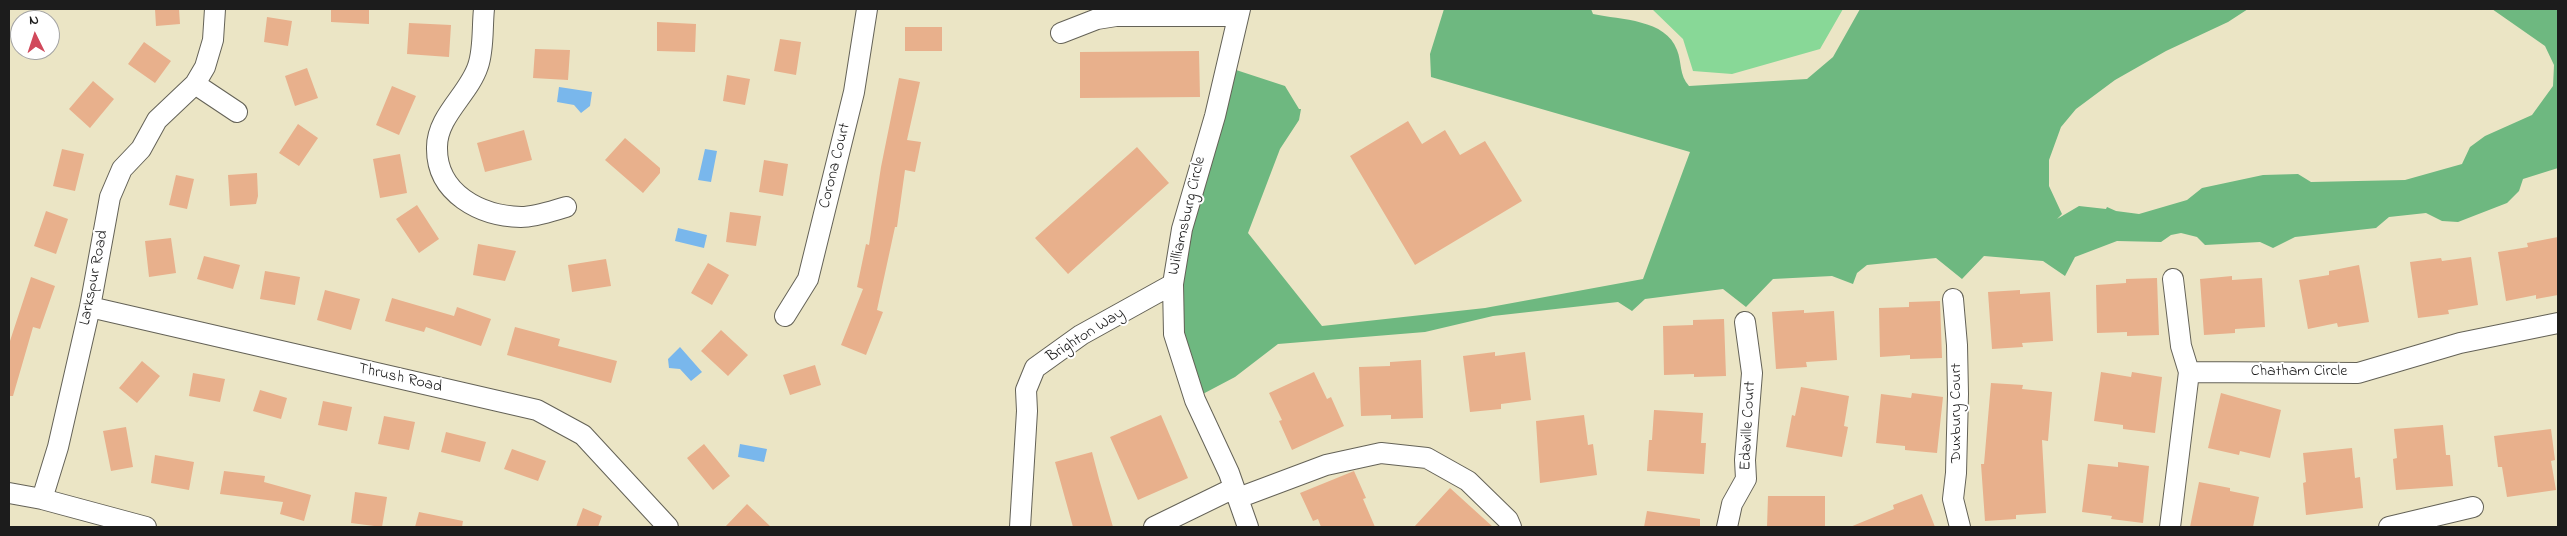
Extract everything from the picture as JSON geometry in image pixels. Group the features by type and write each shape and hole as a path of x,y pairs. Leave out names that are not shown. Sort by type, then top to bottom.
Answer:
{"street":[{"name":"Larkspur Road","path":"42,499 58,446 90,308 110,197 122,168 141,149 157,120 195,84 205,67 213,40 215,9"},
{"path":"484,9 479,65 470,84 444,122 436,146 439,167 449,186 464,201 489,214 523,217 566,207"},
{"name":"Corona Court","path":"785,316 808,279 854,92 867,9"},
{"name":"Williamsburg Circle","path":"1062,33 1097,19 1116,16 1239,12 1214,116 1182,229 1172,284 1174,334 1195,400 1236,493 1248,527"},
{"path":"195,84 237,112"},
{"path":"2170,527 2189,372 2181,346 2173,279"},
{"name":"Brighton Way","path":"1020,527 1027,411 1026,390 1035,368 1081,335 1172,284"},
{"name":"Duxbury Court","path":"1952,299 1957,345 1958,394 1956,473 1953,499 1960,527"},
{"name":"Thrush Road","path":"90,308 537,410 583,435 668,527"},
{"name":"Edaville Court","path":"1727,527 1732,504 1746,479 1745,460 1752,373 1745,322"},
{"name":"Chatham Circle","path":"2189,372 2358,373 2460,343 2558,323"},
{"path":"1154,527 1236,493 1326,465 1381,453 1428,458 1468,481 1508,520 1511,527"},
{"path":"9,492 146,527"},
{"path":"2393,527 2473,507"}],"green space":[{"path":"1444,9 1591,9 1593,14 1641,23 1663,32 1671,40 1679,55 1682,73 1689,86 1807,79 1833,57 1860,9 2248,9 2228,22 2166,51 2115,80 2076,109 2061,127 2049,160 2049,186 2062,214 2057,219 2079,206 2106,209 2107,207 2116,211 2139,214 2187,200 2202,188 2263,175 2298,174 2311,182 2405,180 2462,164 2470,147 2485,136 2532,115 2553,86 2554,65 2545,46 2492,9 2558,9 2558,168 2523,179 2519,191 2507,203 2458,222 2442,221 2426,213 2389,217 2376,228 2295,237 2273,248 2260,242 2205,245 2197,237 2181,233 2171,235 2161,242 2117,241 2075,257 2065,276 2043,261 1984,256 1962,279 1936,258 1867,265 1857,273 1853,284 1832,276 1773,279 1746,307 1723,289 1645,299 1632,311 1618,302 1493,316 1425,332 1278,344 1235,377 1199,396 1173,297 1230,68 1285,86 1299,109 1301,109 1299,120 1280,149 1248,233 1322,326 1485,308 1643,279 1690,152 1431,77 1430,54"},
{"path":"1652,9 1843,9 1820,49 1732,74 1693,71 1683,39"}],"water":[{"path":"559,87 592,92 590,106 581,113 574,105 557,102"},
{"path":"705,149 717,151 711,182 698,180"},
{"path":"678,228 707,235 704,248 675,241"},
{"path":"680,347 702,372 691,381 680,369 669,368 668,359"},
{"path":"740,444 767,449 764,462 738,457"}],"building":[{"path":"155,9 179,9 180,24 156,26"},
{"path":"331,9 369,9 369,24 331,22"},
{"path":"267,17 292,21 288,46 264,42"},
{"path":"657,22 696,24 695,52 657,51"},
{"path":"409,23 451,25 449,57 407,54"},
{"path":"905,27 942,27 942,51 905,51"},
{"path":"780,39 801,42 796,75 774,71"},
{"path":"144,42 171,61 155,83 128,64"},
{"path":"535,49 570,50 568,80 533,78"},
{"path":"1199,51 1200,97 1080,98 1080,52"},
{"path":"307,68 318,98 295,106 285,76"},
{"path":"727,75 750,79 745,105 723,101"},
{"path":"899,78 920,82 907,140 921,142 915,172 905,170 897,227 895,227 877,310 883,312 866,355 841,345 863,289 857,287 866,244 869,245 881,167"},
{"path":"93,81 114,99 90,128 69,109"},
{"path":"392,86 416,96 399,135 376,125"},
{"path":"1408,121 1422,144 1445,130 1460,155 1485,141 1522,201 1415,265 1350,156"},
{"path":"298,124 318,138 299,166 279,153"},
{"path":"524,130 532,160 485,172 477,143"},
{"path":"625,138 660,168 660,173 643,193 605,160"},
{"path":"1137,147 1169,183 1068,274 1035,238"},
{"path":"62,149 84,154 75,191 53,186"},
{"path":"400,154 407,193 380,198 373,159"},
{"path":"764,160 788,164 783,196 759,192"},
{"path":"257,173 258,196 256,204 230,206 228,175"},
{"path":"176,175 194,179 187,209 169,205"},
{"path":"417,205 439,239 419,253 396,219"},
{"path":"46,211 68,219 56,254 34,246"},
{"path":"730,212 761,216 756,246 726,242"},
{"path":"2558,237 2558,295 2536,299 2536,295 2506,301 2498,252 2528,247 2527,243"},
{"path":"171,238 176,273 149,277 145,241"},
{"path":"478,244 516,251 505,281 473,275"},
{"path":"204,256 240,265 233,289 197,279"},
{"path":"2471,257 2478,305 2448,310 2449,314 2418,318 2410,262 2441,258 2442,261"},
{"path":"606,259 611,286 572,292 568,265"},
{"path":"708,263 729,275 712,305 691,293"},
{"path":"2359,265 2369,322 2338,327 2337,323 2308,329 2299,280 2329,275 2329,271"},
{"path":"265,271 300,277 295,305 260,299"},
{"path":"2232,276 2232,280 2262,278 2265,327 2235,329 2235,333 2204,335 2200,279"},
{"path":"31,277 55,286 40,329 33,327 13,396 9,396 9,344"},
{"path":"2157,278 2159,335 2127,336 2127,332 2097,333 2096,285 2126,283 2126,279"},
{"path":"325,290 360,299 351,330 317,320"},
{"path":"2020,290 2020,294 2050,292 2053,341 2022,343 2023,347 1992,349 1988,292"},
{"path":"392,298 454,316 457,307 491,319 481,346 426,327 424,332 385,321"},
{"path":"1940,301 1942,358 1910,359 1910,355 1880,357 1879,308 1909,307 1909,302"},
{"path":"1804,310 1804,313 1834,311 1837,360 1806,362 1807,367 1776,369 1772,312"},
{"path":"1724,319 1726,376 1694,377 1694,374 1664,375 1663,326 1693,325 1693,320"},
{"path":"515,327 560,339 558,346 617,361 611,383 507,355"},
{"path":"721,330 748,355 728,376 701,351"},
{"path":"1495,352 1495,356 1525,352 1531,400 1501,404 1501,409 1470,412 1463,356"},
{"path":"1421,360 1423,418 1391,419 1391,415 1361,416 1359,367 1390,366 1390,362"},
{"path":"142,361 160,376 137,403 119,388"},
{"path":"815,365 821,385 790,395 783,375"},
{"path":"1314,372 1327,399 1331,397 1344,426 1292,450 1279,421 1282,420 1269,393"},
{"path":"2101,372 2131,377 2132,372 2162,377 2155,433 2123,429 2123,425 2094,421"},
{"path":"193,373 225,379 220,402 189,396"},
{"path":"1991,383 2023,385 2022,389 2052,392 2048,441 2042,440 2046,513 2016,515 2016,519 1985,521 1981,464 1984,464"},
{"path":"1801,387 1849,396 1844,426 1848,427 1842,457 1786,447 1792,415 1795,416"},
{"path":"260,390 287,398 281,419 253,411"},
{"path":"1912,393 1943,397 1937,453 1905,450 1905,446 1876,443 1881,394 1911,398"},
{"path":"2221,393 2281,410 2270,458 2240,451 2239,455 2208,448"},
{"path":"323,401 352,407 347,431 318,425"},
{"path":"1654,410 1703,413 1701,443 1706,443 1704,474 1647,471 1649,440 1652,440"},
{"path":"1161,415 1188,478 1138,500 1110,437"},
{"path":"1584,415 1588,445 1593,444 1597,475 1540,483 1536,421"},
{"path":"384,416 415,422 409,450 378,444"},
{"path":"2443,425 2446,455 2450,455 2453,486 2396,490 2393,459 2397,458 2394,429"},
{"path":"126,427 133,467 111,471 103,431"},
{"path":"2551,429 2555,460 2551,461 2556,490 2507,497 2502,467 2498,467 2494,436"},
{"path":"446,432 486,442 480,462 441,452"},
{"path":"704,444 730,476 713,490 687,458"},
{"path":"2352,448 2355,478 2360,477 2363,508 2306,515 2303,483 2306,482 2303,453"},
{"path":"512,449 546,461 538,481 504,469"},
{"path":"1092,452 1113,527 1073,527 1055,462"},
{"path":"155,455 194,462 189,490 151,483"},
{"path":"2118,462 2149,466 2143,523 2111,519 2112,516 2082,512 2088,464 2118,467"},
{"path":"224,471 265,476 264,482 311,495 304,521 280,514 283,502 220,494"},
{"path":"1354,471 1366,498 1363,499 1375,527 1321,527 1318,519 1313,521 1300,493"},
{"path":"2199,482 2230,488 2230,491 2259,497 2253,527 2190,527"},
{"path":"1450,488 1493,527 1414,527"},
{"path":"355,492 387,497 382,527 351,523"},
{"path":"1922,494 1935,527 1850,527 1894,509 1893,505"},
{"path":"1768,496 1825,496 1825,527 1767,527"},
{"path":"747,504 771,527 725,527"},
{"path":"583,508 602,516 598,527 576,527"},
{"path":"1647,511 1700,519 1700,527 1644,527"},
{"path":"419,512 463,521 462,527 415,527"}]}
